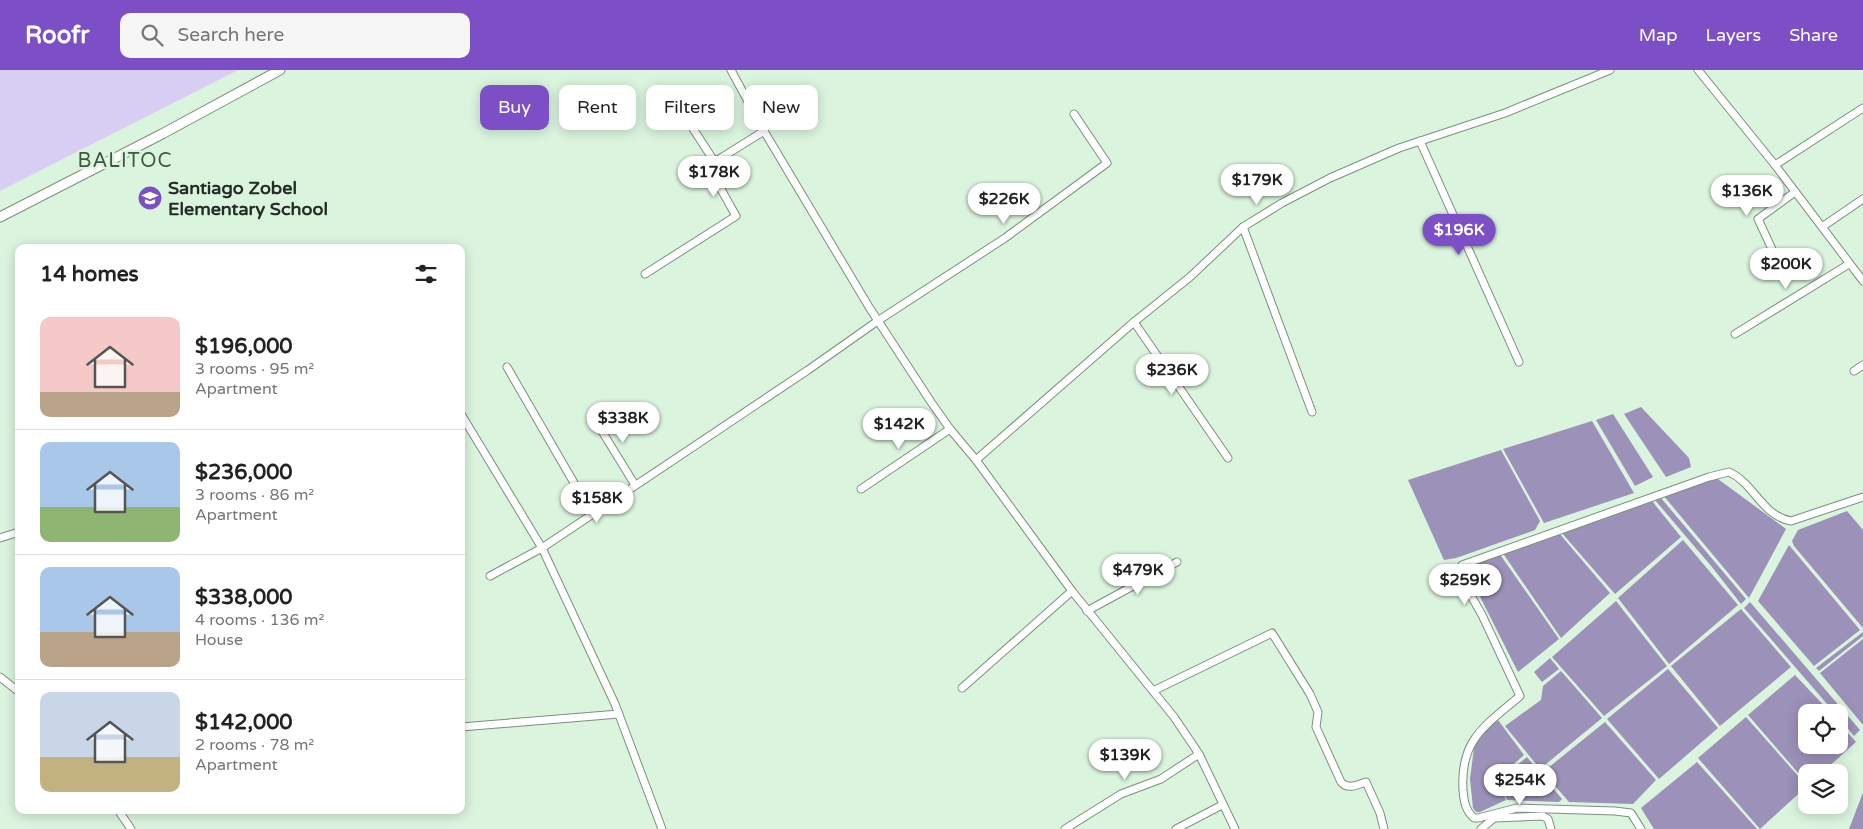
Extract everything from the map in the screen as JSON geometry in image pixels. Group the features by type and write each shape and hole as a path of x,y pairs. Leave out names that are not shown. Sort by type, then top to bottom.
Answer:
{"main road":[{"path":"0,216 162,134 280,70"}],"street":[{"path":"731,70 764,131 869,307 950,429 976,460 1087,611 1174,717 1199,754 1235,829"},
{"path":"976,460 1134,322 1190,277 1243,227 1282,203 1330,178 1399,148 1505,113 1610,70"},
{"path":"1698,70 1775,165 1863,281"},
{"path":"1775,165 1863,108"},
{"path":"490,576 542,548 808,370 879,320 1005,238 1107,163 1074,114"},
{"path":"694,130 714,162"},
{"path":"645,274 736,216 708,166 764,131"},
{"path":"1420,140 1519,362"},
{"path":"1778,262 1758,219 1795,192"},
{"path":"1822,227 1863,199"},
{"path":"1243,227 1312,412"},
{"path":"1735,334 1850,264"},
{"path":"1134,322 1228,458"},
{"path":"1854,371 1863,365"},
{"path":"507,367 592,514"},
{"path":"592,415 635,485"},
{"path":"465,421 542,548 619,714 662,829"},
{"path":"861,489 950,429"},
{"path":"1641,829 1631,813 1615,811 1517,808 1474,818 1466,810 1462,780 1466,752 1473,739 1520,696 1482,615 1461,578 1459,570 1462,565 1700,480 1729,472 1780,519 1790,521 1863,497"},
{"path":"0,538 15,533"},
{"path":"1087,611 1177,562"},
{"path":"962,688 1072,591"},
{"path":"1153,691 1272,633 1310,694 1318,712 1316,727 1341,782 1344,786 1350,787 1366,782 1380,813 1384,829"},
{"path":"0,677 15,689"},
{"path":"465,727 619,714"},
{"path":"1064,829 1121,794 1161,779 1199,754"},
{"path":"1176,829 1222,805"},
{"path":"121,814 131,829"},
{"path":"1481,829 1494,818 1543,816 1548,819 1551,829"}],"shaded area":[{"path":"0,70 238,70 0,191"},
{"path":"1641,407 1689,458 1691,467 1666,477 1624,414"},
{"path":"1613,414 1653,477 1635,486 1596,420"},
{"path":"1592,421 1634,493 1544,523 1503,449"},
{"path":"1501,450 1540,521 1535,530 1456,558 1444,560 1408,480"},
{"path":"1710,478 1718,479 1786,529 1749,598 1663,495"},
{"path":"1661,498 1746,599 1741,604 1654,499"},
{"path":"1652,501 1681,537 1615,594 1561,532"},
{"path":"1847,511 1863,530 1863,628 1794,546 1792,541 1798,530"},
{"path":"1559,533 1610,593 1561,638 1502,552"},
{"path":"1683,540 1738,605 1669,664 1618,598"},
{"path":"1789,545 1860,630 1814,666 1758,601"},
{"path":"1499,553 1559,639 1518,672 1466,569 1467,564"},
{"path":"1616,601 1667,666 1604,716 1552,657"},
{"path":"1750,602 1838,704 1827,704 1744,608"},
{"path":"1741,609 1791,667 1720,726 1671,666"},
{"path":"1863,632 1863,636 1819,671 1816,668"},
{"path":"1863,639 1863,725 1848,707 1848,704 1846,704 1820,673"},
{"path":"1550,658 1559,669 1542,682 1534,672"},
{"path":"1668,669 1718,728 1659,779 1607,719"},
{"path":"1561,671 1602,718 1540,769 1505,726 1541,700 1543,686"},
{"path":"1795,675 1822,704 1798,704 1798,754 1843,754 1832,764 1798,764 1798,773 1748,715"},
{"path":"1848,716 1860,730 1854,736 1848,729"},
{"path":"1746,717 1798,776 1798,794 1760,829 1698,758"},
{"path":"1498,720 1524,755 1497,779 1506,800 1476,812 1473,808 1470,779 1475,740"},
{"path":"1605,722 1656,780 1633,804 1569,802 1543,772"},
{"path":"1848,733 1856,742 1848,749"},
{"path":"1527,757 1562,799 1559,802 1507,800 1499,780"},
{"path":"1697,762 1757,829 1654,829 1641,808"},
{"path":"1863,793 1863,829 1849,829 1862,795"}],"place":[{"name":"Santiago Zobel Elementary School","path":"150,198"}],"district":[{"name":"BALITOC","path":"125,160"}]}
